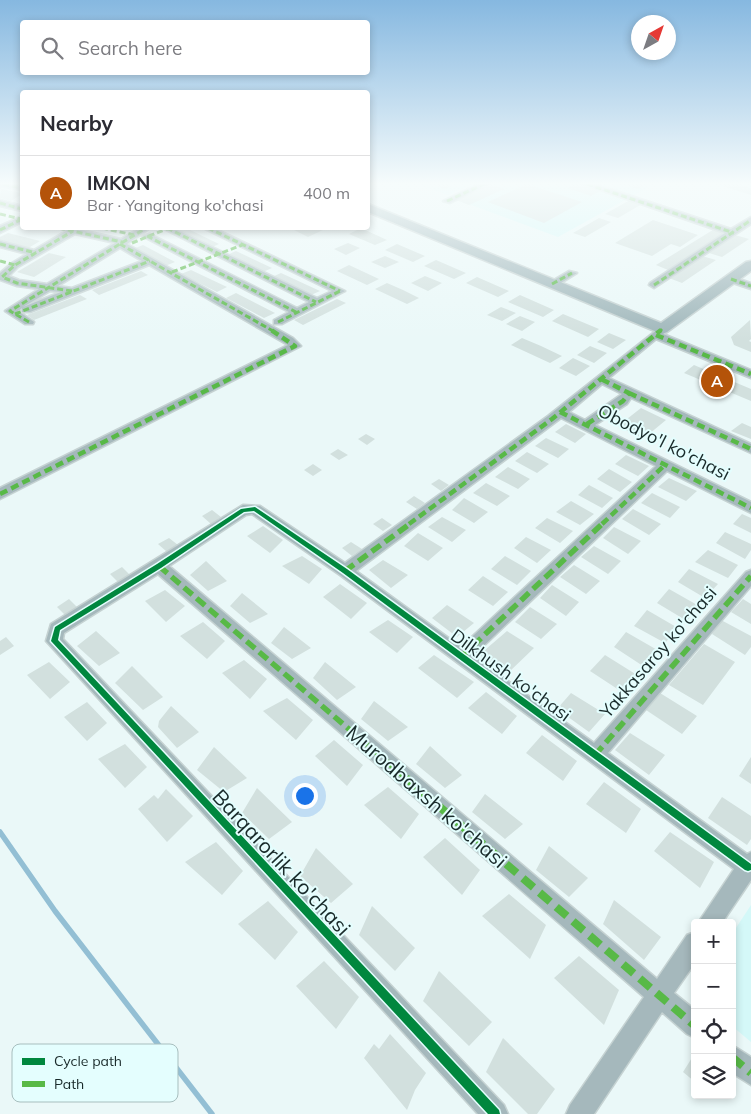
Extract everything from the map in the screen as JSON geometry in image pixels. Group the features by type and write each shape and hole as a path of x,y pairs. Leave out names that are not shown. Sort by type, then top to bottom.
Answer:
{"street":[{"path":"63,236 15,265 1,277 17,283 72,292"},
{"path":"102,236 127,241"},
{"path":"0,494 294,346 289,340 150,261 127,241 117,236"},
{"path":"29,322 10,311 138,236"},
{"path":"153,236 197,262 296,312"},
{"path":"183,236 316,302"},
{"path":"224,236 340,291 278,322"},
{"path":"436,236 552,284 751,374"},
{"path":"654,285 729,236"},
{"path":"0,244 36,253"},
{"path":"172,272 242,245"},
{"path":"0,261 15,265"},
{"path":"15,314 150,261"},
{"path":"345,571 560,412 659,332 751,265"},
{"path":"552,284 572,273"},
{"path":"731,279 751,286"},
{"path":"601,379 751,449"},
{"path":"587,424 623,401 629,393"},
{"name":"Obodyo'l ko'chasi","path":"560,412 751,508"},
{"path":"461,657 666,464"},
{"name":"Dilkhush ko'chasi","path":"159,566 243,510 255,509 345,571 595,755 749,864"},
{"name":"Barqarorlik ko'chasi","path":"159,566 58,628 54,641 495,1114"},
{"name":"Murodbaxsh ko'chasi","path":"159,566 691,1023"},
{"name":"Yakkasaroy ko'chasi","path":"595,755 751,576"},
{"path":"712,919 749,864"},
{"path":"580,1114 658,995 691,949"},
{"path":"736,1060 751,1073"}],"shaded area":[{"path":"751,905 751,1042 736,1029 736,928"}],"building":[{"path":"20,236 40,241 25,250 0,243 0,237"},
{"path":"185,236 202,236 219,244 210,248"},
{"path":"354,236 378,236 387,240 375,245"},
{"path":"627,236 697,236 680,247 671,244 652,256 615,243"},
{"path":"703,236 722,236 668,270 656,265"},
{"path":"734,236 749,239 722,257 709,253"},
{"path":"348,243 360,248 346,255 334,249"},
{"path":"397,244 425,256 413,262 385,250"},
{"path":"143,245 175,262 165,266 133,249"},
{"path":"236,251 272,268 263,272 227,255"},
{"path":"49,253 66,257 34,277 17,272"},
{"path":"385,256 399,262 385,268 371,262"},
{"path":"702,256 716,260 682,283 669,278"},
{"path":"436,260 466,273 454,279 424,266"},
{"path":"349,265 379,279 367,285 337,271"},
{"path":"191,270 227,287 217,292 181,274"},
{"path":"141,271 148,275 99,295 92,290"},
{"path":"281,273 320,291 311,295 272,277"},
{"path":"425,276 442,283 428,291 411,283"},
{"path":"477,277 509,291 498,297 466,283"},
{"path":"387,283 419,298 407,304 375,289"},
{"path":"236,293 275,313 264,318 226,298"},
{"path":"80,295 87,299 34,320 27,315"},
{"path":"520,295 554,310 543,317 508,302"},
{"path":"337,299 346,303 303,325 294,320"},
{"path":"501,307 516,313 502,321 487,315"},
{"path":"563,314 599,329 588,337 552,321"},
{"path":"520,316 535,322 522,331 506,324"},
{"path":"750,320 751,339 749,341 751,342 751,352 734,345 731,337"},
{"path":"609,333 626,340 613,349 597,342"},
{"path":"522,338 562,356 550,363 511,345"},
{"path":"590,346 607,353 594,363 577,355"},
{"path":"573,358 590,366 576,376 559,368"},
{"path":"694,365 751,389 751,401 684,373"},
{"path":"641,408 666,420 643,439 618,426"},
{"path":"742,423 751,427 751,439 731,431"},
{"path":"566,424 586,434 575,443 555,432"},
{"path":"366,434 375,439 367,445 358,439"},
{"path":"546,438 569,449 558,458 535,446"},
{"path":"338,449 348,455 339,460 330,454"},
{"path":"527,452 549,464 537,473 515,461"},
{"path":"626,455 649,466 638,476 615,464"},
{"path":"313,464 322,470 313,476 304,470"},
{"path":"508,467 530,479 518,489 495,477"},
{"path":"609,469 632,482 620,492 597,479"},
{"path":"669,478 697,491 686,501 658,487"},
{"path":"439,479 449,485 441,491 431,484"},
{"path":"486,483 510,496 497,506 473,493"},
{"path":"589,485 613,498 602,508 578,495"},
{"path":"652,493 680,507 670,518 641,503"},
{"path":"414,496 425,503 417,509 406,502"},
{"path":"464,498 488,512 474,523 452,510"},
{"path":"571,501 594,514 580,525 556,512"},
{"path":"633,509 661,524 649,535 622,519"},
{"path":"212,510 221,517 211,524 202,516"},
{"path":"742,514 751,518 751,533 733,524"},
{"path":"442,517 466,530 452,542 428,527"},
{"path":"382,518 392,525 383,531 373,524"},
{"path":"547,518 573,531 560,543 535,528"},
{"path":"263,526 283,540 270,553 247,536"},
{"path":"614,527 641,541 628,554 603,538"},
{"path":"725,532 751,544 751,550 745,559 716,543"},
{"path":"418,533 443,548 428,561 404,546"},
{"path":"526,537 551,550 537,563 514,548"},
{"path":"169,538 178,545 167,552 158,544"},
{"path":"351,542 362,549 352,556 342,548"},
{"path":"594,546 621,561 608,574 581,557"},
{"path":"708,550 738,565 728,578 695,562"},
{"path":"302,556 322,569 309,584 282,566"},
{"path":"505,556 531,571 517,585 491,569"},
{"path":"383,560 408,575 391,588 369,570"},
{"path":"206,561 227,581 208,591 190,575"},
{"path":"574,565 600,581 586,594 560,577"},
{"path":"122,567 130,575 119,583 110,574"},
{"path":"689,569 718,584 705,598 678,582"},
{"path":"483,576 508,592 493,606 468,590"},
{"path":"340,584 367,603 351,619 323,597"},
{"path":"552,585 579,602 566,616 540,598"},
{"path":"669,589 699,606 687,621 657,603"},
{"path":"165,590 185,606 166,622 145,601"},
{"path":"242,593 268,614 250,623 230,606"},
{"path":"69,599 78,608 65,615 57,607"},
{"path":"743,599 751,604 751,624 731,612"},
{"path":"447,605 474,623 457,637 432,618"},
{"path":"530,607 557,624 541,639 515,622"},
{"path":"647,610 678,628 665,643 634,626"},
{"path":"388,620 413,637 397,653 369,632"},
{"path":"721,620 751,636 751,647 745,655 712,634"},
{"path":"203,622 225,641 207,659 180,636"},
{"path":"284,627 311,648 292,659 271,643"},
{"path":"96,631 120,653 99,666 77,646"},
{"path":"507,631 534,648 507,674 479,655"},
{"path":"626,632 659,651 643,666 614,647"},
{"path":"6,637 14,646 0,655 0,641"},
{"path":"704,644 735,662 703,705 669,685"},
{"path":"434,655 474,682 457,698 418,668"},
{"path":"605,655 637,675 622,692 590,671"},
{"path":"244,660 267,679 250,699 222,673"},
{"path":"49,662 70,682 50,699 27,675"},
{"path":"325,662 356,687 337,700 313,678"},
{"path":"132,666 163,697 143,710 115,683"},
{"path":"486,692 517,716 502,734 468,708"},
{"path":"571,693 605,714 589,732 557,709"},
{"path":"660,693 697,716 682,734 646,710"},
{"path":"287,698 313,720 296,740 263,711"},
{"path":"374,701 408,727 388,741 361,719"},
{"path":"87,702 107,723 87,741 64,717"},
{"path":"171,706 199,732 177,748 158,727 159,721"},
{"path":"630,733 665,755 649,775 615,750"},
{"path":"542,735 577,761 563,781 526,753"},
{"path":"334,740 363,765 347,786 315,756"},
{"path":"125,744 147,767 125,788 98,759"},
{"path":"430,746 462,775 445,788 416,764"},
{"path":"214,747 247,778 224,792 197,770"},
{"path":"751,757 751,784 739,776"},
{"path":"604,782 641,809 626,833 586,804"},
{"path":"388,787 419,814 401,839 364,805"},
{"path":"257,788 292,822 269,839 242,813"},
{"path":"166,789 193,816 167,842 138,809 154,795 158,799"},
{"path":"485,794 523,824 505,839 472,812"},
{"path":"722,797 751,816 751,839 747,845 708,818"},
{"path":"670,832 714,862 700,888 654,851"},
{"path":"445,838 480,870 462,895 423,857"},
{"path":"216,842 243,871 222,895 185,862"},
{"path":"549,846 588,878 569,897 536,870"},
{"path":"316,848 353,884 331,903 300,876"},
{"path":"509,894 546,925 530,959 482,916"},
{"path":"614,900 661,937 644,960 603,924"},
{"path":"268,901 298,932 275,960 238,924"},
{"path":"372,906 415,948 395,971 359,935"},
{"path":"579,956 619,990 604,1025 554,978"},
{"path":"324,961 359,997 336,1029 296,986"},
{"path":"439,971 492,1022 469,1046 423,1001"},
{"path":"390,1034 426,1073 415,1090 407,1110 364,1058 374,1044 379,1049"},
{"path":"503,1038 555,1089 537,1114 528,1114 486,1072"},
{"path":"691,1059 691,1079 683,1072"}],"waterway":[{"path":"0,832 55,911 158,1044"},
{"path":"178,1070 212,1114"}],"marked path":[{"path":"64,236 15,265 2,277 17,283 72,291"},
{"path":"95,236 122,242"},
{"path":"29,322 10,311 133,236"},
{"path":"147,236 296,312"},
{"path":"132,243 149,236"},
{"path":"183,236 316,302"},
{"path":"225,236 340,291"},
{"path":"654,285 727,236"},
{"path":"0,244 36,253"},
{"path":"0,494 295,346 289,340 120,244"},
{"path":"172,272 242,245"},
{"path":"0,261 15,265"},
{"path":"15,314 150,261"},
{"path":"552,284 572,273"},
{"path":"731,279 751,286"},
{"path":"278,322 340,291"},
{"path":"345,571 552,419 662,329"},
{"path":"656,335 751,374"},
{"path":"587,424 623,401 629,393 601,379"},
{"path":"629,393 751,449"},
{"path":"560,412 751,508"},
{"path":"461,657 666,464"},
{"path":"159,566 691,1023"},
{"path":"595,755 751,576"},
{"path":"736,1060 751,1073"}],"cycle path":[{"path":"495,1114 54,641 57,629 159,566 243,510 255,509 345,571 748,867"}],"place":[{"name":"IMKON","path":"717,381"}]}
